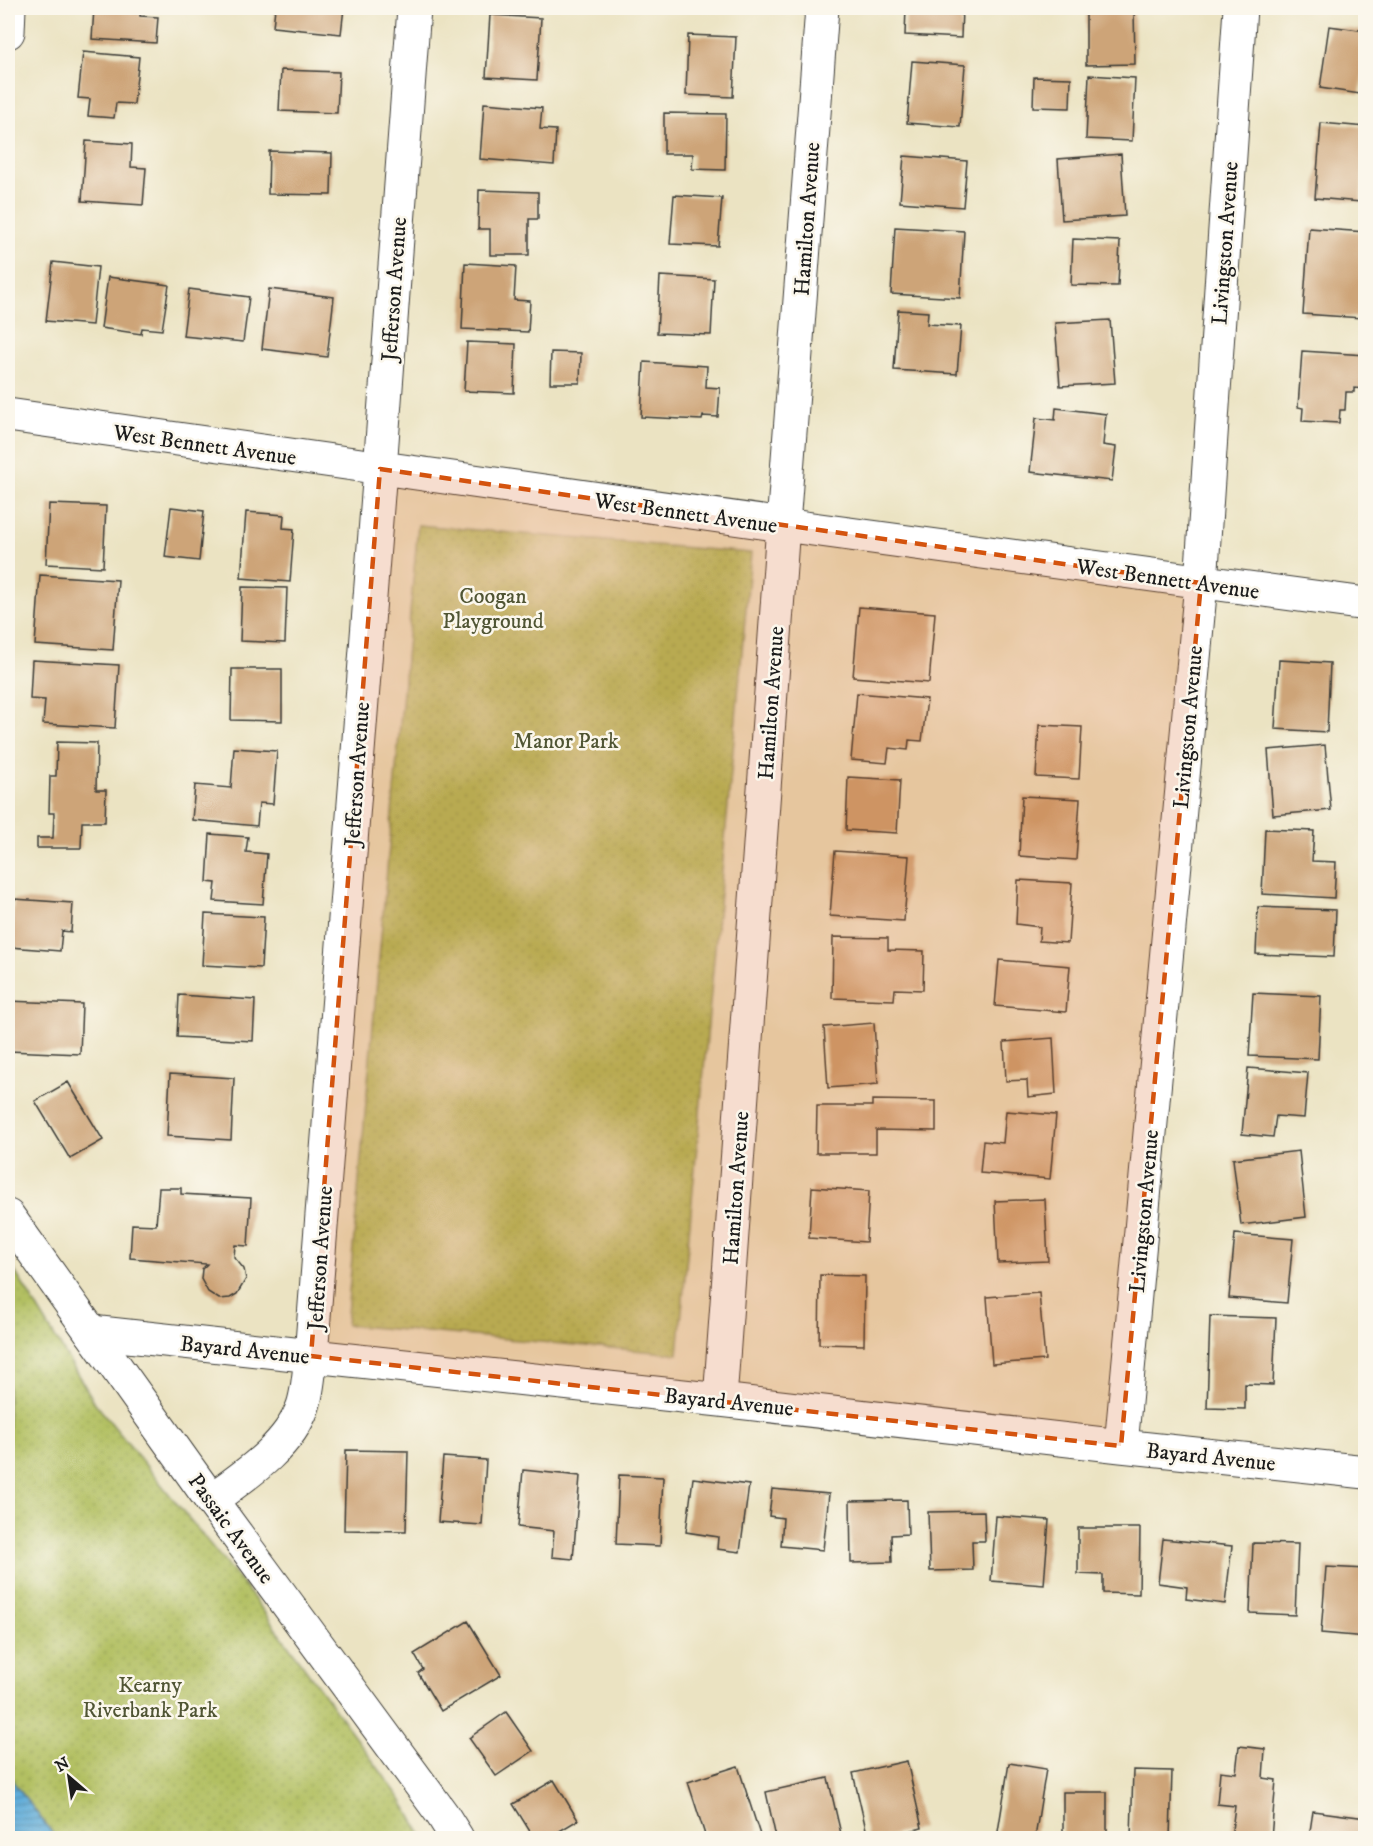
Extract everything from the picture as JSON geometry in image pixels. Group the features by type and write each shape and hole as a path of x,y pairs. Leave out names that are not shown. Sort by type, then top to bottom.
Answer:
{"street":[{"path":"8,32 9,8"},
{"name":"Jefferson Avenue","path":"211,1500 255,1467 284,1440 303,1406 311,1356 414,8"},
{"name":"Hamilton Avenue","path":"720,1400 822,8"},
{"name":"Livingston Avenue","path":"1121,1446 1201,583 1240,8"},
{"name":"West Bennett Avenue","path":"8,415 380,469 1365,604"},
{"name":"Passaic Avenue","path":"8,1216 458,1839"},
{"name":"Bayard Avenue","path":"91,1332 1365,1472"}],"highlighted area":[{"path":"380,469 1201,583 1121,1446 311,1356"}],"green space":[{"name":"Manor Park","path":"418,525 751,553 678,1354 346,1325"},
{"name":"Kearny Riverbank Park","path":"8,1260 95,1403 253,1597 400,1798 424,1838 56,1838 8,1775"}],"water":[{"path":"8,1775 56,1838 8,1838"}],"building":[{"path":"94,8 140,8 140,16 158,17 156,43 92,39"},
{"path":"275,8 344,8 341,34 273,27"},
{"path":"906,8 962,8 961,38 905,35"},
{"path":"1086,8 1134,8 1135,64 1086,65"},
{"path":"490,15 541,18 537,80 486,77"},
{"path":"1329,26 1366,31 1366,58 1360,94 1320,88"},
{"path":"688,35 736,37 733,97 686,95"},
{"path":"83,52 139,57 134,104 116,103 114,118 88,116 90,99 78,98"},
{"path":"912,61 965,65 960,127 907,123"},
{"path":"281,70 339,72 337,113 279,111"},
{"path":"1089,75 1135,78 1132,141 1086,139"},
{"path":"1034,77 1071,78 1070,108 1033,107"},
{"path":"484,103 542,108 540,129 556,130 554,165 480,159"},
{"path":"664,113 726,114 725,170 692,169 693,154 664,154"},
{"path":"1321,123 1366,127 1361,202 1315,198"},
{"path":"86,141 132,144 131,167 146,168 143,205 82,201"},
{"path":"269,151 332,153 331,195 268,194"},
{"path":"1121,154 1125,216 1062,220 1058,159"},
{"path":"904,156 967,161 963,207 900,202"},
{"path":"479,190 538,192 538,219 529,219 529,255 490,255 490,229 478,229"},
{"path":"674,195 722,198 718,246 670,244"},
{"path":"895,227 964,231 960,298 891,294"},
{"path":"1309,228 1366,232 1366,275 1362,318 1303,314"},
{"path":"1073,239 1120,241 1118,286 1071,285"},
{"path":"53,262 98,267 92,325 46,321"},
{"path":"465,263 516,266 514,300 530,301 528,332 462,329"},
{"path":"660,276 714,279 711,335 657,333"},
{"path":"108,277 169,285 162,330 142,328 141,334 101,328"},
{"path":"189,289 249,297 243,342 183,336"},
{"path":"269,289 334,297 327,357 262,349"},
{"path":"898,310 928,312 927,324 961,326 957,374 894,370"},
{"path":"1110,320 1115,383 1060,386 1055,323"},
{"path":"467,342 516,344 514,393 464,391"},
{"path":"1302,351 1366,355 1366,389 1354,388 1354,392 1346,392 1345,410 1340,410 1339,423 1302,421 1303,408 1298,407"},
{"path":"551,352 581,353 580,383 550,383"},
{"path":"644,362 707,366 706,387 720,388 718,417 703,416 702,420 641,417"},
{"path":"1056,408 1106,414 1103,445 1116,447 1112,481 1030,472 1036,418 1055,420"},
{"path":"49,504 106,506 103,567 46,564"},
{"path":"171,507 204,511 199,561 165,557"},
{"path":"246,512 284,515 283,528 294,529 290,582 241,578"},
{"path":"40,575 118,580 113,650 35,645"},
{"path":"242,587 287,588 285,643 240,641"},
{"path":"859,607 935,613 929,683 853,677"},
{"path":"32,660 119,665 115,728 43,724 45,700 30,699"},
{"path":"1279,660 1330,663 1327,732 1275,729"},
{"path":"232,669 282,669 282,721 231,720"},
{"path":"857,693 927,699 922,741 909,740 908,750 889,748 887,763 851,760"},
{"path":"1039,725 1082,727 1079,779 1036,777"},
{"path":"57,742 97,743 96,790 106,790 105,822 82,822 81,848 37,848 37,838 53,838 54,813 49,813 50,776 56,776"},
{"path":"1325,745 1331,810 1273,815 1268,750"},
{"path":"234,748 277,751 273,804 259,803 257,826 192,820 195,785 231,788"},
{"path":"848,777 900,780 897,833 846,830"},
{"path":"1022,796 1080,799 1076,860 1019,856"},
{"path":"1265,829 1314,831 1312,861 1336,862 1334,898 1262,894"},
{"path":"210,834 248,837 246,852 267,854 263,904 214,901 216,883 207,882"},
{"path":"835,851 909,856 904,921 830,916"},
{"path":"1018,880 1072,883 1068,943 1039,941 1040,927 1016,924"},
{"path":"14,899 73,903 71,932 62,931 60,951 10,947"},
{"path":"1258,907 1336,910 1334,957 1256,954"},
{"path":"205,914 264,917 261,968 202,965"},
{"path":"833,937 888,938 888,950 924,951 923,990 895,989 894,1000 832,998"},
{"path":"999,960 1070,966 1066,1012 995,1006"},
{"path":"1253,993 1321,996 1318,1059 1249,1056"},
{"path":"179,995 255,1000 253,1041 177,1037"},
{"path":"8,1001 82,1004 80,1054 8,1051"},
{"path":"874,1023 878,1084 828,1088 824,1027"},
{"path":"1053,1038 1056,1094 1028,1097 1027,1080 1006,1081 1004,1042"},
{"path":"1248,1068 1308,1073 1304,1118 1276,1116 1273,1137 1242,1134"},
{"path":"170,1074 234,1078 231,1140 167,1136"},
{"path":"68,1082 103,1140 70,1159 35,1101"},
{"path":"872,1100 936,1101 936,1131 876,1130 876,1153 816,1153 817,1106 872,1106"},
{"path":"1006,1111 1056,1115 1050,1179 980,1173 983,1141 1003,1143"},
{"path":"1299,1151 1306,1217 1241,1225 1233,1159"},
{"path":"812,1187 869,1191 866,1242 809,1238"},
{"path":"159,1188 181,1188 181,1194 251,1198 248,1246 235,1245 234,1257 244,1269 246,1279 237,1294 230,1298 219,1299 208,1292 201,1279 202,1269 207,1264 130,1258 132,1224 156,1225"},
{"path":"1045,1199 1048,1261 998,1263 995,1201"},
{"path":"1235,1234 1293,1239 1287,1303 1229,1298"},
{"path":"820,1275 865,1276 864,1345 819,1344"},
{"path":"1039,1293 1045,1360 992,1364 987,1297"},
{"path":"1210,1316 1276,1318 1273,1385 1245,1384 1245,1409 1207,1408"},
{"path":"346,1450 408,1451 406,1531 344,1530"},
{"path":"443,1457 486,1460 482,1525 438,1522"},
{"path":"523,1470 580,1476 573,1559 552,1557 554,1531 518,1527"},
{"path":"619,1475 663,1477 660,1546 616,1544"},
{"path":"693,1478 749,1485 740,1552 717,1549 718,1537 686,1532"},
{"path":"772,1489 829,1494 823,1550 781,1546 783,1518 769,1516"},
{"path":"907,1500 908,1534 891,1535 892,1562 851,1563 850,1501"},
{"path":"984,1511 985,1541 972,1541 973,1570 930,1571 928,1512"},
{"path":"996,1516 1049,1520 1044,1585 991,1581"},
{"path":"1078,1528 1140,1528 1139,1594 1103,1593 1103,1575 1078,1574"},
{"path":"1163,1539 1232,1546 1225,1604 1186,1599 1187,1587 1158,1583"},
{"path":"1253,1543 1298,1544 1295,1615 1250,1613"},
{"path":"1326,1567 1366,1569 1366,1637 1321,1633"},
{"path":"468,1621 501,1675 441,1711 418,1673 423,1669 414,1654"},
{"path":"506,1712 533,1751 496,1776 469,1738"},
{"path":"1239,1746 1265,1749 1263,1778 1276,1780 1271,1838 1231,1838 1235,1806 1217,1804 1220,1771 1236,1773"},
{"path":"907,1761 922,1828 880,1838 868,1838 853,1773"},
{"path":"1009,1763 1046,1769 1035,1838 997,1838"},
{"path":"738,1766 761,1838 706,1838 688,1782"},
{"path":"1133,1770 1172,1771 1170,1838 1131,1838"},
{"path":"828,1778 842,1838 776,1838 766,1792"},
{"path":"554,1780 578,1820 548,1838 534,1838 513,1804"},
{"path":"1063,1792 1107,1792 1107,1838 1063,1838"},
{"path":"1313,1811 1366,1818 1365,1838 1309,1838"}],"park label":[{"name":"Coogan Playground","path":"493,608"}]}
